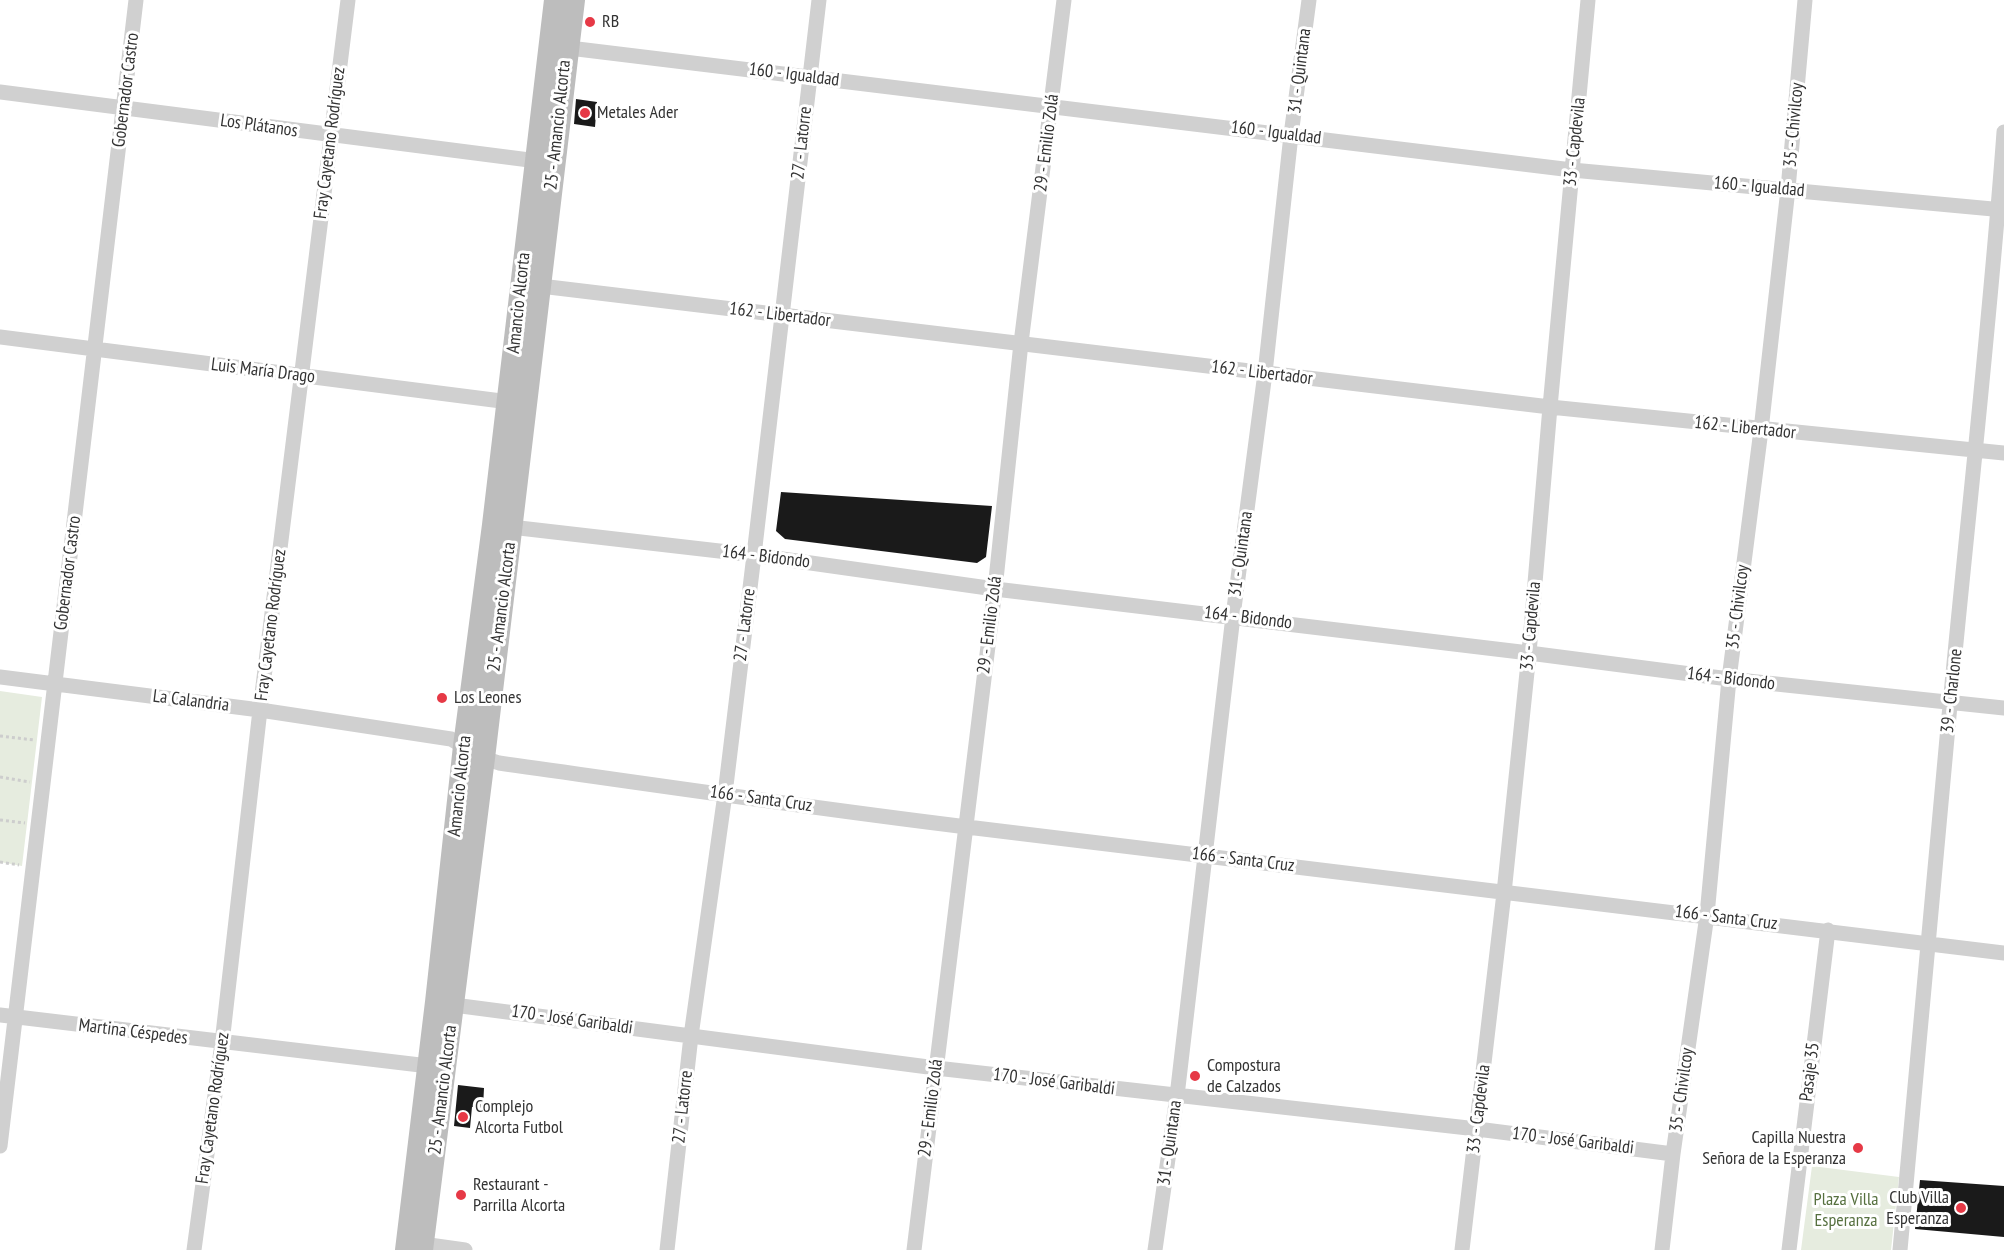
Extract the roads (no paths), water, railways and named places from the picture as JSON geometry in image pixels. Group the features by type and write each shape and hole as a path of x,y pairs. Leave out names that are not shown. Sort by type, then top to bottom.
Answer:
{"main road":[{"path":"555,0 558,47"},
{"name":"25 - Amancio Alcorta","path":"415,1246 445,1004 484,758 502,526 558,47 573,0"},
{"name":"Amancio Alcorta","path":"445,1004 464,746 502,526"}],"street":[{"name":"Gobernador Castro","path":"0,1146 8,1016 55,684 136,0"},
{"name":"Fray Cayetano Rodríguez","path":"194,1250 222,1043 260,710 348,0"},
{"name":"27 - Latorre","path":"667,1250 691,1036 725,795 819,0"},
{"name":"29 - Emilio Zolá","path":"914,1250 995,589 1021,343 1065,0"},
{"name":"31 - Quintana","path":"1155,1250 1177,1096 1309,0"},
{"name":"33 - Capdevila","path":"1462,1250 1504,893 1529,652 1588,0"},
{"name":"35 - Chivilcoy","path":"1662,1250 1673,1154 1707,915 1729,679 1761,430 1788,189 1805,0"},
{"name":"160 - Igualdad","path":"558,47 1572,170 2001,210"},
{"name":"Los Plátanos","path":"0,92 544,162"},
{"name":"39 - Charlone","path":"1900,1250 1930,944 1950,703 2001,210 2004,132"},
{"name":"162 - Libertador","path":"530,285 1550,408 2004,453"},
{"name":"Luis María Drago","path":"0,337 517,403"},
{"name":"164 - Bidondo","path":"502,526 754,555 995,589 1529,652 1729,679 2004,708"},
{"name":"La Calandria","path":"0,677 260,710 451,739 484,758"},
{"name":"166 - Santa Cruz","path":"484,758 499,763 966,827 1504,893 1707,915 2004,953"},
{"name":"Pasaje 35","path":"1789,1250 1828,930"},
{"name":"170 - José Garibaldi","path":"445,1004 936,1068 1477,1129 1673,1154"},
{"name":"Martina Céspedes","path":"8,1016 437,1067"},
{"path":"415,1246 465,1250"}],"place":[{"name":"RB","path":"590,22"},
{"name":"Metales Ader","path":"585,113"},
{"name":"Los Leones","path":"442,698"},
{"name":"Compostura de Calzados","path":"1195,1076"},
{"name":"Complejo Alcorta Futbol","path":"463,1117"},
{"name":"Capilla Nuestra Señora de la Esperanza","path":"1858,1148"},
{"name":"Restaurant - Parrilla Alcorta","path":"461,1195"},
{"name":"Club Villa Esperanza","path":"1961,1208"}],"park label":[{"name":"Plaza Villa Esperanza","path":"1846,1210"}]}
